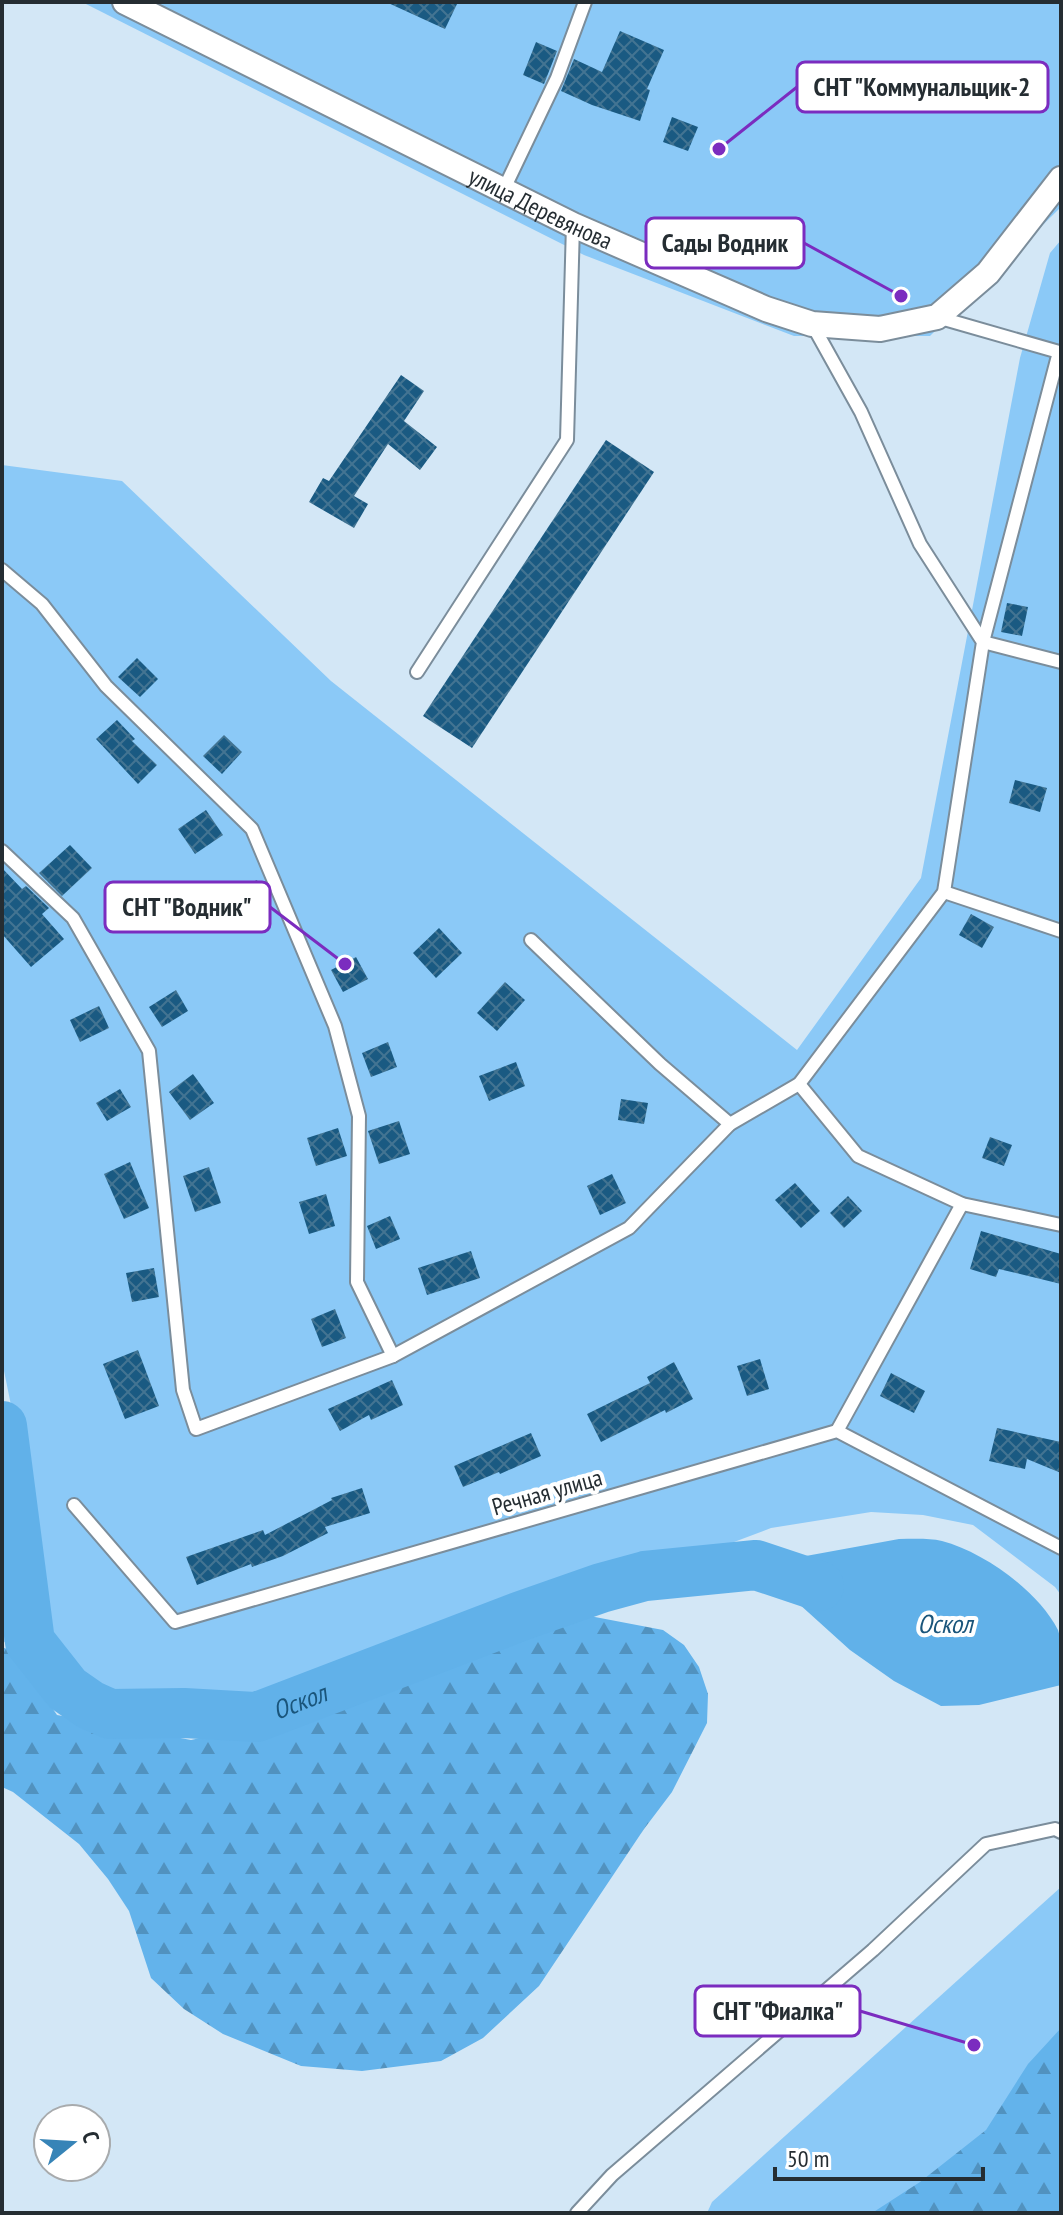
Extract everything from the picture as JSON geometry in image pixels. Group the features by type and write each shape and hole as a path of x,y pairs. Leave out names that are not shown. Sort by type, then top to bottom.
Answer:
{"street":[{"name":"улица Деревянова","path":"125,2 573,225 766,309 812,324 880,329 937,317 988,273 1061,179"}],"lane":[{"path":"503,191 557,78 585,2"},
{"path":"417,672 567,440 573,225"},
{"path":"2,851 73,918 149,1051 183,1390 196,1429 393,1356 629,1228 730,1124 799,1084 944,892 983,642 1060,351 937,317"},
{"path":"812,324 861,412 920,544 983,642 1061,662"},
{"path":"2,570 42,604 106,686 252,829 335,1026 359,1116 357,1282 393,1356"},
{"path":"944,892 1061,931"},
{"path":"531,940 660,1064 730,1124"},
{"path":"799,1084 858,1156 962,1204 1061,1225"},
{"path":"962,1204 837,1431 1061,1548"},
{"name":"Речная улица","path":"74,1505 175,1622 837,1431"},
{"path":"577,2213 612,2175 873,1950 986,1844 1055,1829 1061,1832"}],"shaded area":[{"path":"82,2 1061,2 1061,207 930,336 794,336 584,255"},
{"path":"1061,240 1061,1595 1055,1587 973,1525 923,1515 871,1512 771,1528 694,1557 642,1556 607,1564 253,1693 179,1700 116,1699 86,1684 63,1656 43,1613 2,1361 2,465 122,481 331,681 797,1050 921,878 1020,358 1050,253"},
{"path":"2,1535 15,1646 2,1641"},
{"path":"1061,1887 1061,2213 707,2213 712,2202"}],"green space":[{"path":"574,1613 663,1630 684,1645 699,1667 708,1694 707,1723 672,1792 539,1986 483,2038 441,2061 362,2071 301,2066 223,2034 184,2009 151,1978 129,1911 79,1844 13,1792 2,1787 2,1647 14,1652 57,1715 191,1740 287,1719 407,1685 451,1668 515,1626"},
{"path":"1061,2028 1061,2213 872,2213 920,2182 986,2130 1028,2064"}],"water":[{"name":"Оскол","path":"899,1539 937,1540 958,1546 992,1564 1024,1588 1049,1615 1058,1630 1061,1685 979,1705 941,1706 894,1681 850,1650 756,1565"}],"building":[{"path":"386,2 458,2 445,29"},
{"path":"620,31 664,50 647,89 650,90 640,121 561,91 574,59 602,72"},
{"path":"536,42 557,51 544,84 523,75"},
{"path":"672,117 698,127 688,151 663,142"},
{"path":"401,375 424,391 404,421 437,447 420,470 388,444 354,496 368,504 354,528 309,502 323,478 329,481"},
{"path":"606,440 654,472 472,748 423,716"},
{"path":"1007,603 1028,607 1022,636 1001,632"},
{"path":"137,658 158,679 140,697 118,677"},
{"path":"117,720 135,739 132,741 157,765 138,784 96,739"},
{"path":"224,735 242,752 222,774 203,756"},
{"path":"1015,780 1047,788 1040,812 1009,803"},
{"path":"206,810 223,835 195,854 178,829"},
{"path":"70,845 92,868 62,896 39,873"},
{"path":"2,868 22,889 26,886 49,908 42,914 64,939 31,967 2,934"},
{"path":"257,880 267,906 239,917 228,891"},
{"path":"971,914 994,927 982,948 959,935"},
{"path":"439,928 462,953 436,978 413,953"},
{"path":"356,957 368,979 343,992 331,970"},
{"path":"505,982 525,1000 497,1031 477,1013"},
{"path":"176,990 188,1011 162,1027 149,1007"},
{"path":"99,1006 109,1028 80,1042 70,1020"},
{"path":"388,1042 397,1067 371,1077 362,1053"},
{"path":"516,1062 525,1086 489,1101 479,1076"},
{"path":"193,1074 214,1103 190,1120 169,1092"},
{"path":"120,1089 131,1107 107,1121 96,1103"},
{"path":"621,1099 648,1103 644,1124 618,1120"},
{"path":"399,1121 410,1154 379,1164 368,1131"},
{"path":"338,1128 347,1156 316,1166 307,1138"},
{"path":"990,1137 1012,1145 1004,1166 982,1158"},
{"path":"130,1162 149,1208 124,1219 104,1174"},
{"path":"209,1167 221,1203 195,1212 183,1176"},
{"path":"612,1174 626,1203 600,1215 587,1186"},
{"path":"795,1183 820,1211 801,1228 775,1200"},
{"path":"326,1194 335,1226 309,1234 299,1202"},
{"path":"848,1196 862,1211 844,1228 830,1213"},
{"path":"390,1216 400,1239 376,1249 367,1226"},
{"path":"981,1231 1061,1254 1061,1284 999,1269 996,1277 970,1269"},
{"path":"471,1251 480,1278 427,1295 418,1268"},
{"path":"154,1268 159,1297 132,1302 126,1273"},
{"path":"335,1309 346,1338 322,1347 311,1319"},
{"path":"138,1350 159,1406 125,1419 103,1364"},
{"path":"760,1359 769,1389 747,1396 737,1366"},
{"path":"674,1362 693,1399 601,1442 587,1414 650,1383 647,1377"},
{"path":"891,1373 925,1391 914,1413 880,1396"},
{"path":"392,1380 403,1405 371,1420 369,1415 340,1431 328,1409"},
{"path":"997,1428 1061,1442 1061,1473 1027,1459 1025,1469 989,1461"},
{"path":"531,1433 541,1456 463,1487 454,1466"},
{"path":"362,1488 370,1513 325,1527 328,1533 283,1556 252,1567 251,1564 197,1585 186,1557 263,1530 265,1535 331,1498"}],"waterway":[{"name":"Оскол","path":"2,1426 30,1642 67,1689 110,1714 184,1713 257,1717 521,1616 645,1576 756,1565 819,1586"}],"place":[{"name":"СНТ \"Коммунальщик-2","path":"719,149"},
{"name":"Сады Водник","path":"901,296"},
{"name":"СНТ \"Водник\"","path":"345,964"},
{"name":"СНТ \"Фиалка\"","path":"974,2045"}]}
